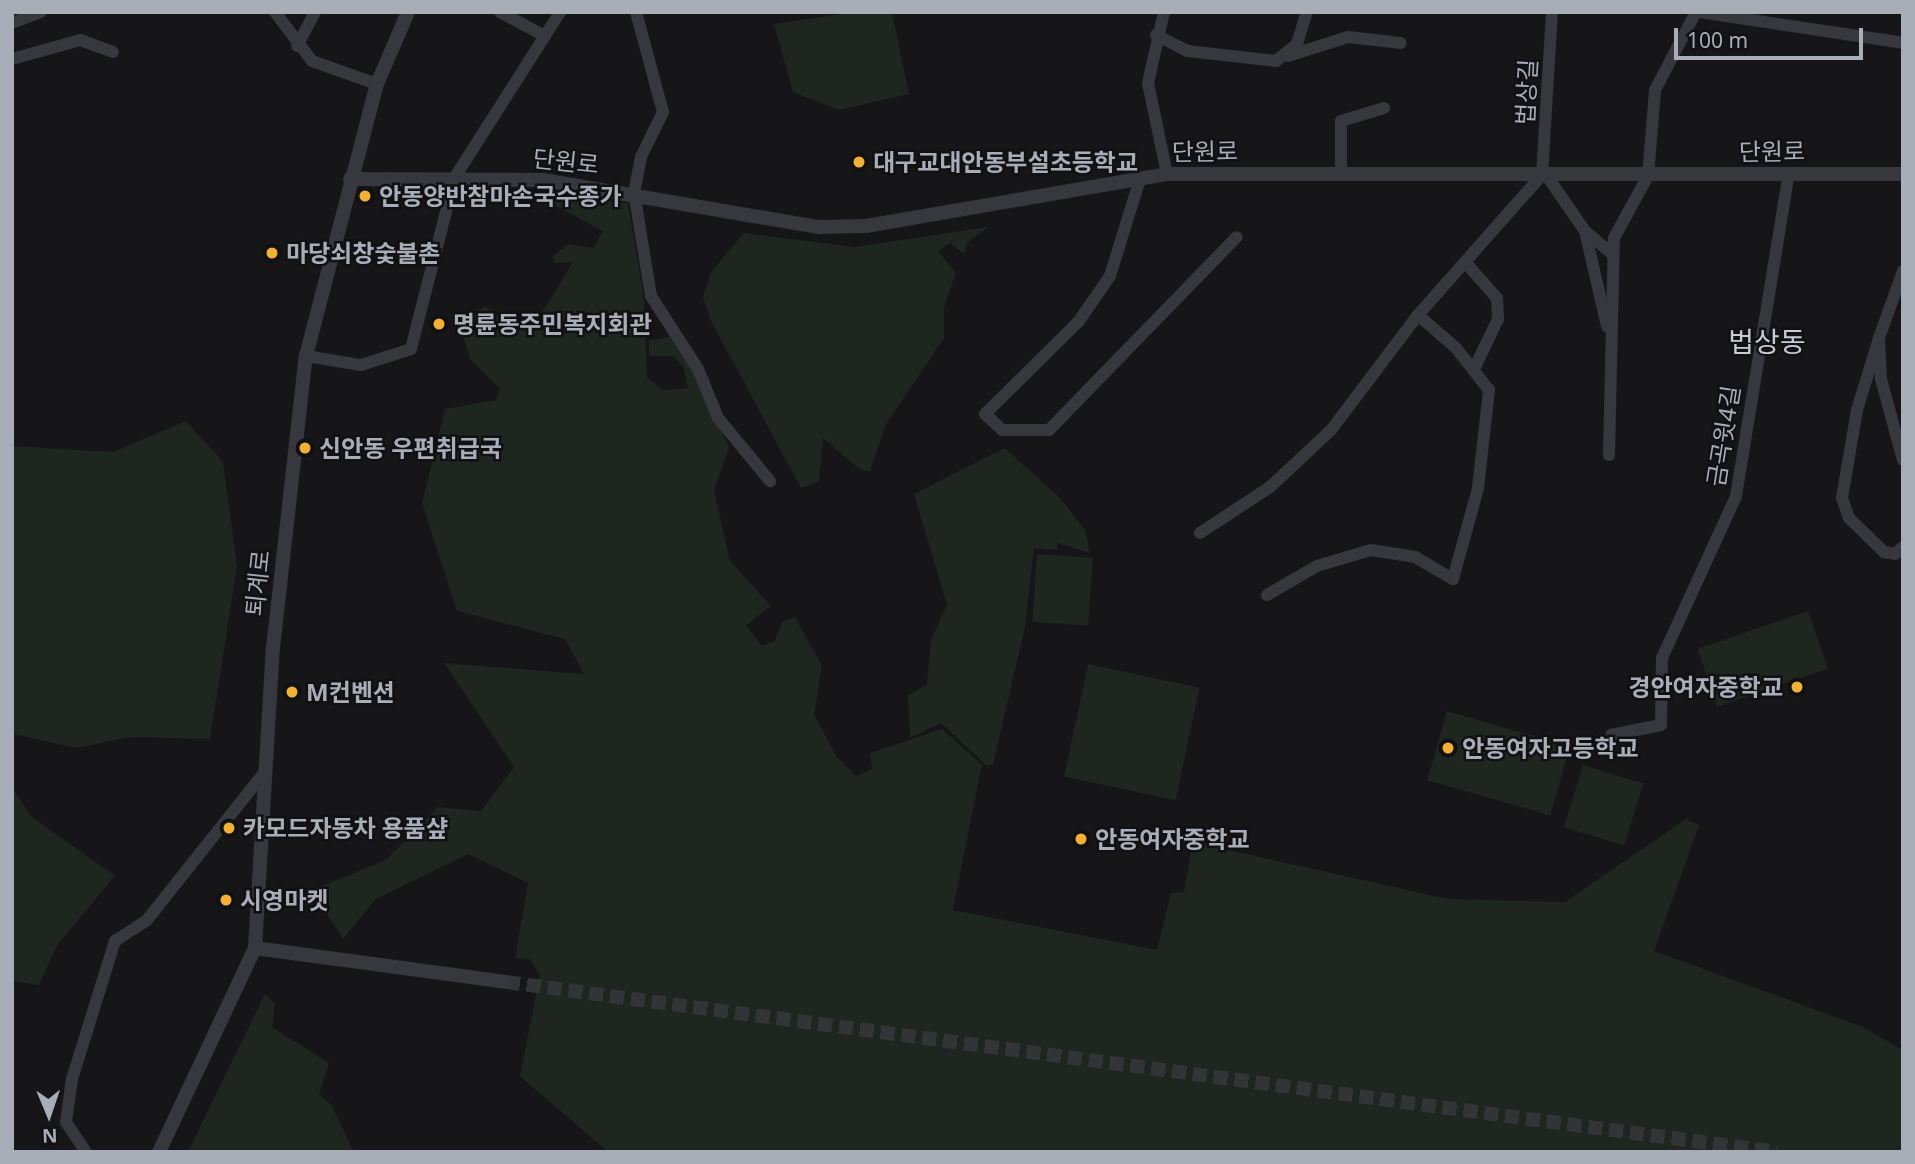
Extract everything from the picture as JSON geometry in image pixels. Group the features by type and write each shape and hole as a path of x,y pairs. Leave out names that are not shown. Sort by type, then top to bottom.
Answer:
{"street":[{"path":"12,23 41,12"},
{"path":"275,12 297,46 333,71 377,84"},
{"path":"297,46 315,12"},
{"name":"퇴계로","path":"159,1152 255,948 264,774 306,356 350,179 377,84 408,12"},
{"path":"500,12 541,34"},
{"path":"306,356 361,365 411,349 455,177 523,77 541,34 560,12"},
{"path":"636,12 663,112 641,157 634,192 651,296 698,369 718,418 770,481"},
{"path":"1164,12 1156,35 1149,83 1167,174"},
{"path":"1284,57 1302,36 1307,12"},
{"name":"법상길","path":"1545,175 1552,12"},
{"path":"1609,455 1611,253 1626,211 1648,176 1649,112 1665,65 1697,12 1903,43"},
{"path":"1156,35 1187,51 1267,61 1348,37 1401,43"},
{"path":"12,59 80,40 113,52"},
{"path":"1341,172 1341,121 1384,108"},
{"name":"금곡윗4길","path":"1611,735 1661,725 1662,658 1736,496 1789,173"},
{"name":"단원로","path":"350,179 455,177 634,192 820,227 866,226 1167,174 1903,174"},
{"path":"1200,533 1270,487 1331,430 1418,315 1545,175 1586,232 1611,253"},
{"path":"1140,178 1110,276 1080,321 985,414 1002,430 1049,430 1237,236"},
{"path":"1586,232 1609,329"},
{"path":"1465,262 1497,298 1498,319 1475,369"},
{"path":"1903,271 1857,410 1842,498 1849,518 1884,552 1895,554 1903,547"},
{"path":"1897,288 1903,306"},
{"path":"1267,595 1317,566 1370,550 1415,557 1453,579 1488,431 1489,390 1475,369 1418,315"},
{"path":"1879,338 1881,379 1903,460"},
{"path":"86,1152 66,1122 72,1079 115,941 147,920 264,774"},
{"path":"255,948 506,982"}],"shaded area":[{"path":"855,12 892,12 909,94 839,110 793,92 774,24"},
{"path":"532,193 628,203 644,299 647,377 663,390 688,388 683,366 673,356 649,356 649,340 670,337 693,369 729,448 714,490 730,561 771,606 746,625 762,646 775,641 782,622 795,617 822,666 814,715 837,757 856,776 872,769 870,753 942,729 982,765 953,910 1157,950 1171,893 1184,892 1193,842 1448,899 1565,902 1686,819 1699,825 1654,951 1863,1027 1903,1050 1903,1152 608,1152 520,1076 540,975 530,959 515,958 528,883 468,854 376,899 343,939 312,890 386,860 438,807 481,811 514,767 444,663 584,674 565,639 457,611 422,503 445,409 496,400 500,389 470,359 463,336 468,319 485,306 503,321 537,321 573,262 555,263 553,256 568,244 593,248 603,231"},
{"path":"988,227 967,243 964,254 950,243 938,251 956,273 944,307 944,338 886,424 870,471 861,470 823,438 819,482 801,488 711,321 703,298 711,272 744,233 855,247"},
{"path":"186,421 223,462 237,566 210,739 129,737 77,748 12,734 12,446 113,452"},
{"path":"1005,448 1060,498 1085,530 1090,553 1057,543 1057,550 1034,548 1025,627 993,764 987,766 941,723 910,738 908,695 927,685 931,640 947,605 914,494"},
{"path":"1037,554 1093,558 1088,626 1032,622"},
{"path":"1808,611 1828,669 1717,707 1697,649"},
{"path":"1088,664 1200,688 1176,800 1064,776"},
{"path":"1447,711 1570,746 1550,815 1427,780"},
{"path":"1583,765 1643,783 1624,846 1564,827"},
{"path":"12,788 32,817 115,876 58,944 39,985 12,981"},
{"path":"265,994 275,1004 272,1027 329,1063 319,1094 332,1106 354,1152 188,1152"}],"tunnel":[{"path":"506,982 1777,1152"}],"place":[{"name":"대구교대안동부설초등학교","path":"859,162"},
{"name":"안동양반참마손국수종가","path":"365,196"},
{"name":"마당쇠창숯불촌","path":"272,253"},
{"name":"명륜동주민복지회관","path":"439,324"},
{"name":"신안동 우편취급국","path":"305,448"},
{"name":"경안여자중학교","path":"1797,687"},
{"name":"M컨벤션","path":"292,692"},
{"name":"안동여자고등학교","path":"1448,748"},
{"name":"카모드자동차 용품샾","path":"229,828"},
{"name":"안동여자중학교","path":"1081,839"},
{"name":"시영마켓","path":"226,900"}],"district":[{"name":"법상동","path":"1767,341"}]}
